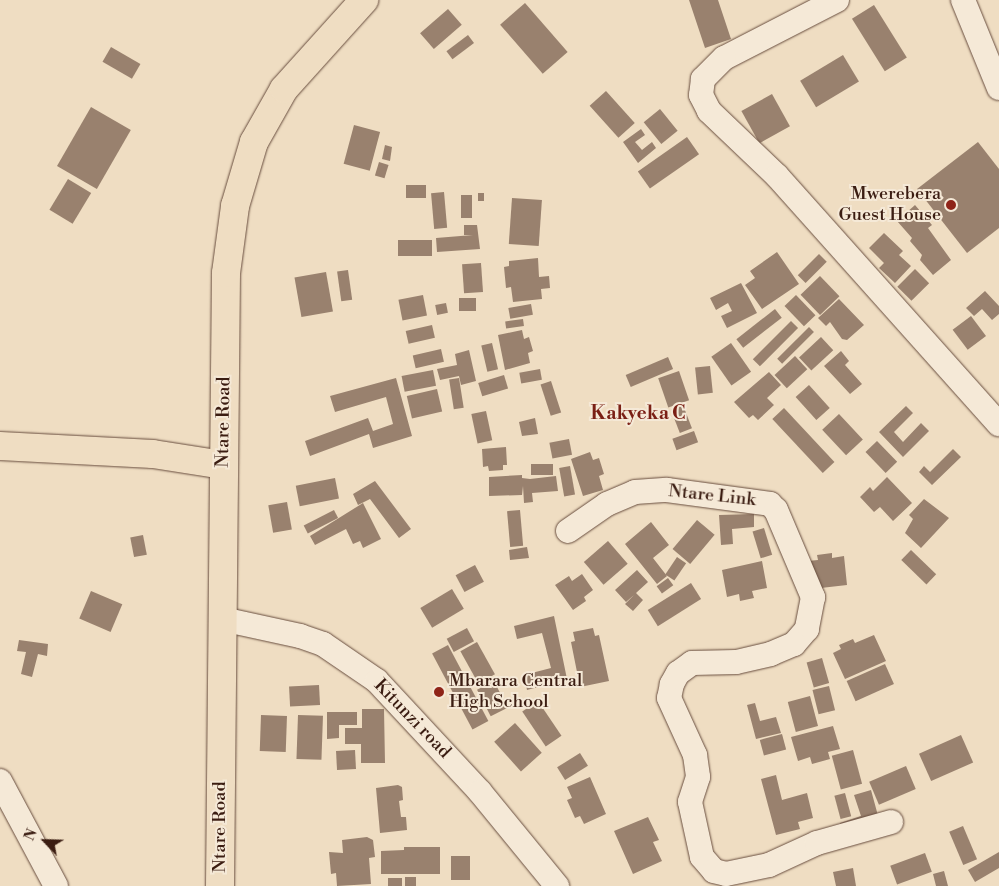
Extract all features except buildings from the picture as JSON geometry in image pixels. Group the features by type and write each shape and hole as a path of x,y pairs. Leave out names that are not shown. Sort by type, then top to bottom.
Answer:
{"main road":[{"name":"Ntare Road","path":"220,886 226,273 235,206 254,142 284,89 364,0"},
{"path":"0,446 153,454 223,465"}],"street":[{"path":"837,0 724,58 704,79 702,95 708,111 777,176 999,424"},
{"path":"963,0 999,88"},
{"name":"Ntare Link","path":"568,531 607,504 635,492 667,490 716,495 761,501 776,510 813,597 812,614 807,628 794,644 771,654 736,662 692,663 678,673 669,698 695,755 698,777 690,802 702,857 714,871 726,874 771,876 817,843 890,822"},
{"name":"Kitunzi road","path":"222,619 300,636 323,644 377,681 480,792 557,886"},
{"path":"0,781 56,886"}],"place":[{"name":"Mwerebera Guest House","path":"951,205"},
{"name":"Mbarara Central High School","path":"439,692"}],"district":[{"name":"Kakyeka C","path":"638,414"}]}
